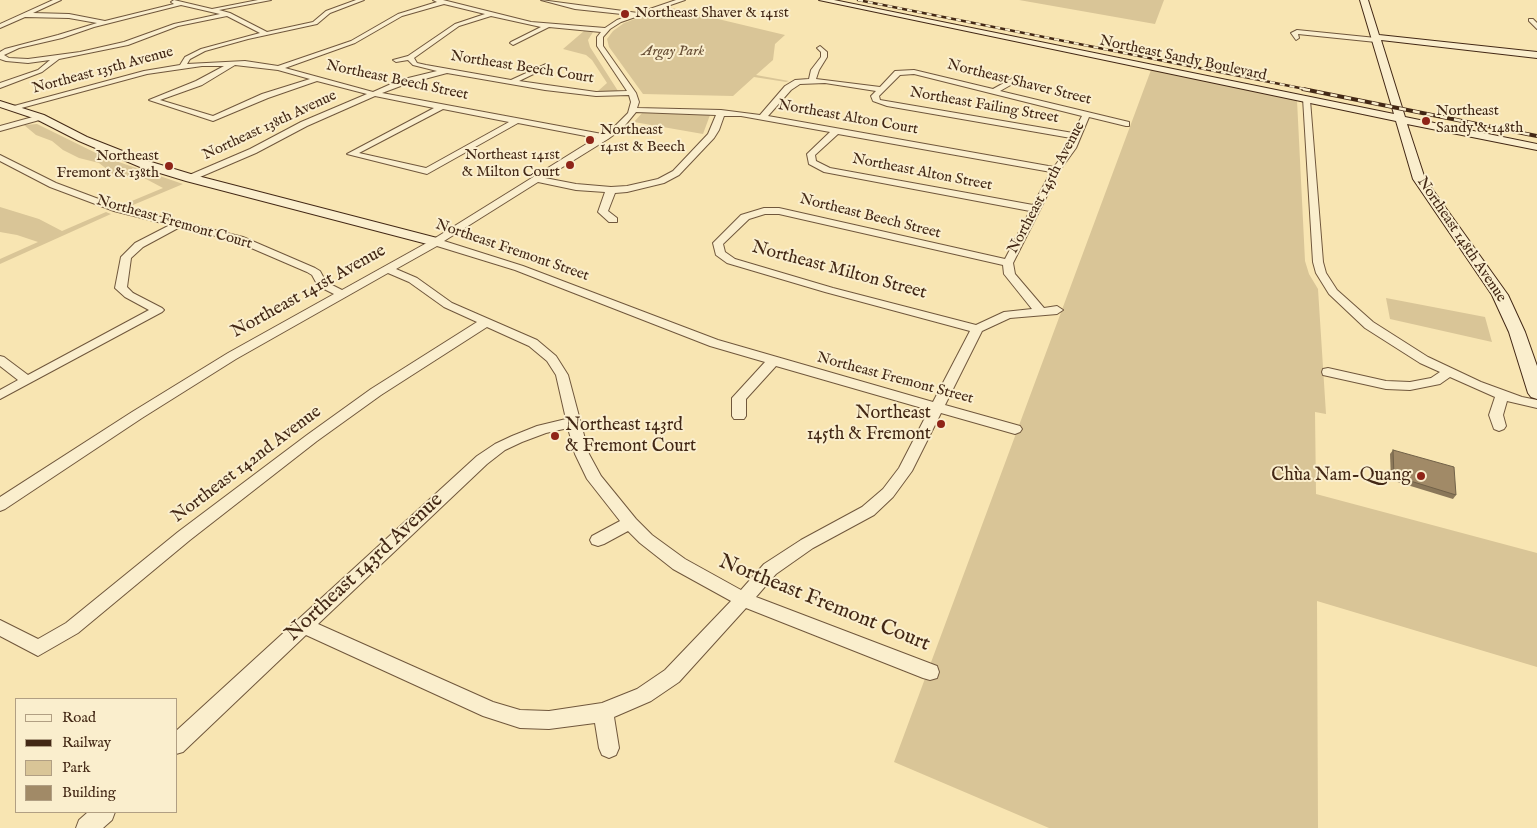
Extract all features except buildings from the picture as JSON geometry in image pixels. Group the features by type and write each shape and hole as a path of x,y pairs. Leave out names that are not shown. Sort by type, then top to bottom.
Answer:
{"main road":[{"path":"1376,39 1537,55"},
{"name":"Northeast Sandy Boulevard","path":"1400,119 1537,147"},
{"name":"Northeast 148th Avenue","path":"1400,119 1419,179 1492,282 1508,310 1537,392"}],"street":[{"path":"0,26 58,0"},
{"path":"160,0 214,9 228,14 265,34"},
{"path":"214,9 268,0"},
{"name":"Northeast 135th Avenue","path":"17,108 129,76 184,66 187,58 204,50 315,23 334,9 361,0"},
{"path":"544,0 584,8 638,14"},
{"path":"634,110 635,102 632,93 600,46 600,37 605,30 619,21 682,0"},
{"name":"Northeast Sandy Boulevard","path":"823,0 1400,119"},
{"name":"Northeast 148th Avenue","path":"1364,0 1400,119"},
{"path":"278,68 353,42 400,15 440,1 547,26 605,30"},
{"path":"182,3 7,50 0,55 2,58 18,61 57,59 126,44 176,25 228,14"},
{"path":"584,8 594,3"},
{"path":"396,60 410,58 412,54 457,25 490,14"},
{"path":"24,15 69,16 106,23"},
{"path":"1531,20 1537,27"},
{"path":"513,43 547,26"},
{"path":"1297,35 1376,39"},
{"path":"812,80 814,70 824,57 824,52 820,48"},
{"name":"Northeast Beech Court","path":"410,58 420,66 512,82 596,94 632,93"},
{"path":"0,86 40,71 57,59"},
{"path":"234,63 199,83 153,100 213,119 265,96 316,79"},
{"name":"Northeast Beech Street","path":"184,66 234,63 278,68 374,94 605,137"},
{"path":"512,82 546,66"},
{"name":"Northeast Shaver Street","path":"881,89 904,69 1126,124"},
{"name":"Northeast 138th Avenue","path":"190,178 252,151 311,121 396,84 446,71"},
{"path":"763,117 792,85 812,80 881,89"},
{"path":"995,91 1013,80"},
{"name":"Northeast Failing Street","path":"881,89 875,96 875,99 887,104 1076,136"},
{"path":"1306,100 1318,262 1321,273 1333,292 1357,316 1404,348 1448,373 1502,395 1537,404"},
{"name":"Northeast Fremont Street","path":"0,104 40,117 109,150 190,178 436,242 519,268 678,330 774,362 1015,429"},
{"path":"442,107 350,154 428,171 516,121"},
{"name":"Northeast Alton Court","path":"634,110 721,112 763,117 1056,170"},
{"name":"Northeast 141st Avenue","path":"0,505 129,420 200,376 342,294 389,270 539,179 605,137 626,121 634,110"},
{"path":"539,179 576,187 611,190 643,186 661,181 676,173 711,136 716,130 721,112"},
{"name":"Northeast 145th Avenue","path":"1040,311 1010,274 1008,263 1056,170 1072,148 1087,114"},
{"name":"Northeast 135th Avenue","path":"0,129 40,117"},
{"name":"Northeast Alton Street","path":"837,130 811,154 808,163 827,170 1037,209"},
{"name":"Northeast Fremont Court","path":"0,158 30,174 91,200 136,214 239,239 316,273 322,284 342,294"},
{"path":"611,190 603,212 613,220"},
{"name":"Northeast Beech Street","path":"730,230 750,214 764,211 779,211 1008,263"},
{"path":"0,395 158,310 129,295 121,288 124,264 126,257 139,245 179,224"},
{"name":"Northeast Milton Street","path":"730,230 721,239 718,248 724,257 731,262 821,288 977,328"},
{"name":"Northeast Fremont Court","path":"389,270 413,280 448,306 533,344 552,359 562,375 582,454 594,479 630,523 646,539 679,564 743,599 930,672"},
{"path":"303,626 490,710 520,719 549,720 603,712 644,695 672,676 696,653 770,569 807,544 868,510 888,493 905,471 977,328 1008,315 1057,310"},
{"name":"Northeast 142nd Avenue","path":"0,627 38,648 72,628 184,536 312,438 376,392 486,322"},
{"path":"0,360 27,380"},
{"path":"739,416 739,398 774,362"},
{"path":"1328,372 1386,385 1404,386 1424,385 1448,373"},
{"path":"1499,426 1496,415 1502,395"},
{"name":"Northeast 143rd Avenue","path":"178,742 482,460 500,447 517,439 542,429 573,422"},
{"path":"598,540 630,523"},
{"path":"603,712 608,748"},
{"path":"87,828 103,813"}],"green space":[{"path":"1019,0 1164,0 1155,24"},
{"name":"Argay Park","path":"668,7 785,35 775,44 773,60 756,75 789,81 754,77 733,96 643,94 609,47 607,39 613,31 624,23"},
{"path":"584,31 593,32 588,40 590,47 618,91 598,91 607,83 592,60 586,55 563,49"},
{"path":"1151,70 1297,100 1305,261 1309,274 1318,289 1326,414 1315,412 1316,494 1537,553 1537,667 1317,601 1318,828 1049,828 894,762"},
{"path":"642,113 710,115 703,134 634,122"},
{"path":"37,124 104,157 183,184 133,205 127,203 163,188 146,179 113,174 99,163 79,158 63,150 52,141 36,135 24,125"},
{"path":"0,207 39,219 62,231 106,212 111,214 0,264 0,259 38,242 0,232"},
{"path":"1386,298 1485,317 1492,342 1390,319"}],"railway":[{"path":"858,0 1310,90"},
{"path":"1303,89 1537,136"}],"place":[{"name":"Northeast Shaver & 141st","path":"625,14"},
{"name":"Northeast Sandy & 148th","path":"1426,121"},
{"name":"Northeast 141st & Beech","path":"590,140"},
{"name":"Northeast 141st & Milton Court","path":"570,165"},
{"name":"Northeast Fremont & 138th","path":"169,166"},
{"name":"Northeast 145th & Fremont","path":"941,424"},
{"name":"Northeast 143rd & Fremont Court","path":"555,436"},
{"name":"Chùa Nam-Quang","path":"1421,476"}]}
